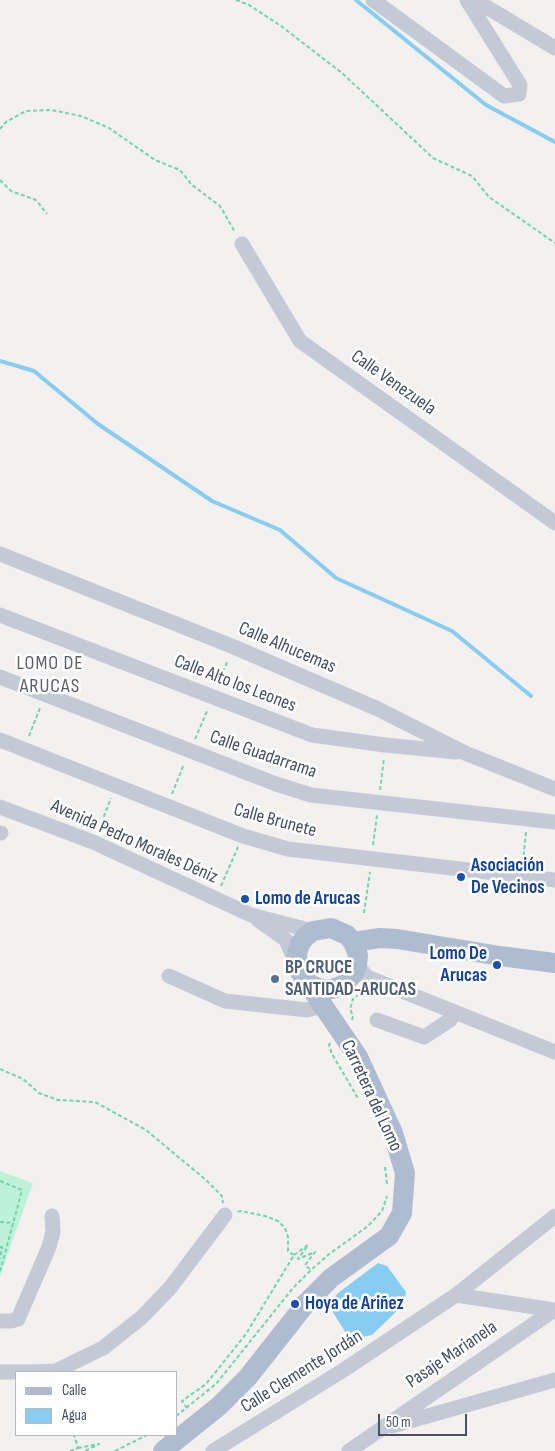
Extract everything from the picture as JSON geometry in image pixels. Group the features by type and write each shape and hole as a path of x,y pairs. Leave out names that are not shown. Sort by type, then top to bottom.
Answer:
{"main road":[{"path":"340,1030 334,1003 354,967 347,935 331,928 313,931 305,936 298,949 296,958 303,976 313,986 322,988 332,988 354,967 380,938 411,940 500,956 555,963"},
{"name":"Carretera del Lomo","path":"163,1451 219,1406 248,1377 308,1300 331,1278 389,1236 402,1213 405,1173 393,1133 358,1057 303,976"}],"street":[{"path":"373,0 504,96 519,94 520,85 467,0"},
{"path":"475,0 555,48"},
{"name":"Calle Venezuela","path":"242,244 300,341 555,523"},
{"name":"Calle Alhucemas","path":"0,554 234,647 378,709 466,753 555,789"},
{"name":"Calle Alto los Leones","path":"0,615 312,735 466,753"},
{"name":"Calle Guadarrama","path":"0,677 276,784 311,795 527,820 552,819"},
{"name":"Calle Brunete","path":"0,740 243,836 288,849 555,880"},
{"name":"Avenida Pedro Morales Déniz","path":"0,807 93,842 251,915"},
{"path":"251,915 313,931"},
{"path":"251,915 286,940 303,976"},
{"path":"354,967 455,1012 555,1052"},
{"path":"170,976 225,1001 307,1010 323,1006"},
{"path":"377,1020 424,1037 450,1020 455,1012"},
{"path":"0,1321 11,1322 18,1319 49,1246 53,1232 52,1216"},
{"path":"56,1371 104,1348 141,1318 170,1288 225,1216"},
{"name":"Calle Clemente Jordán","path":"213,1451 342,1372 456,1295 555,1216"},
{"path":"456,1295 554,1310"},
{"name":"Pasaje Marianela","path":"349,1451 554,1310"},
{"path":"0,1372 15,1372"},
{"path":"383,1428 555,1380"}],"path":[{"path":"236,0 249,6 289,32 342,73 433,158 472,176 489,197 555,243"},
{"path":"0,129 6,122 26,112 51,110 81,116 108,128 155,160 180,170 192,185 220,206 242,244"},
{"path":"0,180 11,192 36,200 47,214"},
{"path":"167,806 234,647"},
{"path":"24,749 46,694"},
{"path":"364,912 385,745"},
{"path":"93,842 116,786"},
{"path":"522,876 527,820"},
{"path":"216,899 243,836"},
{"path":"363,1107 332,1054 329,1045 340,1030 351,1024 353,1016 350,1008 353,999 360,994 380,996"},
{"path":"0,1069 23,1079 39,1093 58,1100 96,1102 146,1130 206,1180 222,1196 225,1216 242,1211 265,1216 278,1222 284,1228 288,1238 288,1251 294,1255"},
{"path":"385,1165 387,1186"},
{"path":"0,1181 22,1190 0,1272"},
{"path":"178,1415 216,1384 293,1288 310,1270 368,1226 382,1211 387,1194"},
{"path":"0,1222 14,1223"},
{"path":"187,1408 182,1401 206,1384 246,1334 294,1255 308,1245 298,1259 315,1252 305,1265 310,1270"},
{"path":"0,1247 2,1247 0,1259"},
{"path":"74,1436 78,1448"},
{"path":"115,1451 145,1436"},
{"path":"70,1451 99,1444 85,1451"}],"green space":[{"path":"0,1171 33,1183 0,1276"}],"water":[{"path":"378,1263 387,1266 406,1292 404,1304 372,1335 358,1338 346,1333 332,1311 332,1300 338,1293"}],"waterway":[{"path":"356,0 486,105 555,142"},
{"path":"0,361 34,371 98,424 212,501 280,530 336,578 452,631 531,696"}],"place":[{"name":"Asociación De Vecinos","path":"461,877"},
{"name":"Lomo de Arucas","path":"245,899"},
{"name":"Lomo De Arucas","path":"497,965"},
{"name":"BP CRUCE SANTIDAD-ARUCAS","path":"275,979"},
{"name":"Hoya de Ariñez","path":"295,1304"}],"district":[{"name":"LOMO DE ARUCAS","path":"50,676"}]}
